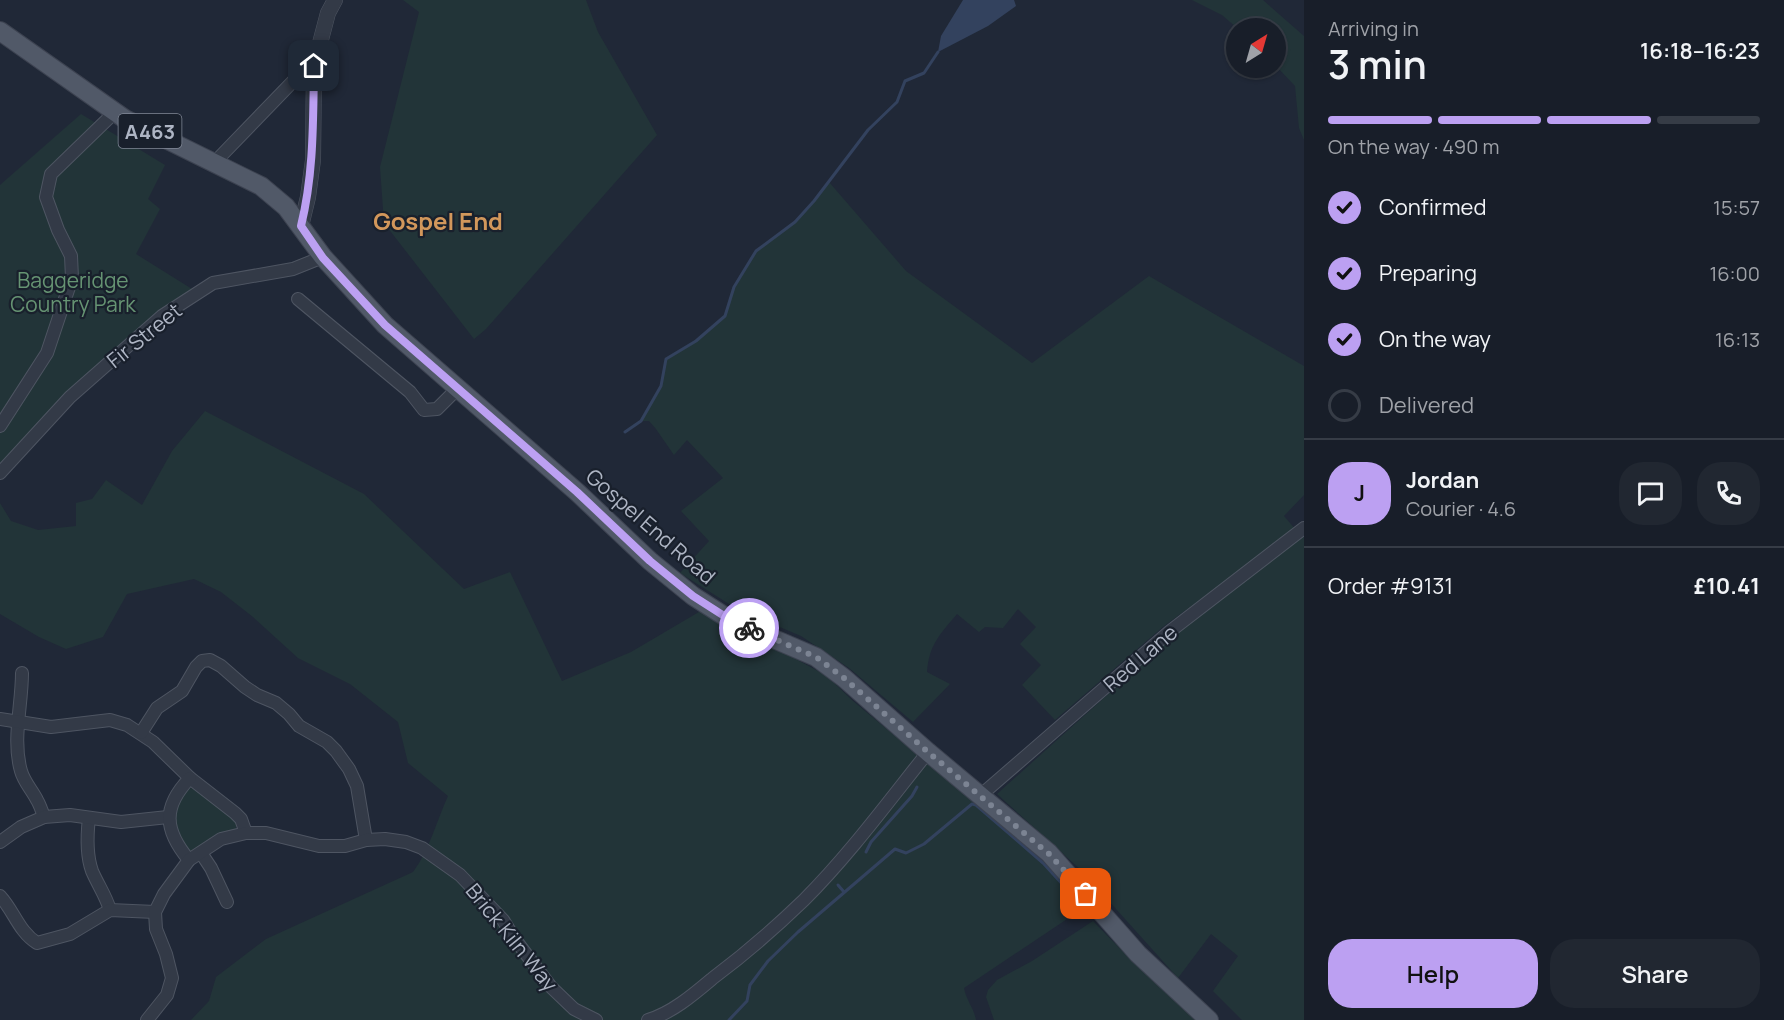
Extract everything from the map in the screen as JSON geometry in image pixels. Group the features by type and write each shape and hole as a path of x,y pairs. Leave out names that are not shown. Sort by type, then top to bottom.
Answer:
{"main road":[{"name":"A463","path":"0,31 125,119 261,186 286,207 301,226"},
{"name":"Gospel End Road","path":"301,226 323,258 385,325 577,492 650,561 693,596 732,621 816,657 844,678 1049,854 1138,954 1209,1020"}],"street":[{"path":"301,226 313,160 314,66 328,13 335,0"},
{"path":"214,163 302,72 314,66"},
{"path":"0,426 47,353 72,278 71,256 58,230 46,197 51,174 115,112"},
{"name":"Fir Street","path":"0,473 70,397 162,316 213,283 292,268 323,258"},
{"path":"298,299 410,392 424,410 437,409 458,388"},
{"name":"Red Lane","path":"981,795 1169,632 1304,528"},
{"path":"141,733 157,708 182,691 202,661 210,660 221,666 251,691 276,703 299,726 327,742 336,751 349,769 357,786 366,840"},
{"path":"22,673 22,698 18,720 18,759 21,774 38,801 44,817"},
{"path":"0,718 51,727 110,720 127,724 153,742 190,778 241,819 246,833"},
{"path":"648,1020 659,1017 694,994 781,921 832,869 928,752"},
{"path":"189,860 178,847 171,832 168,817 177,791 190,778"},
{"path":"0,842 21,827 44,817 70,815 121,822 168,817"},
{"path":"88,818 86,838 92,870 106,896 110,910"},
{"name":"Brick Kiln Way","path":"155,912 164,894 189,860 221,839 246,833 266,832 319,846 345,846 366,840 385,839 406,842 422,848 460,875 503,920 551,987 574,1009 596,1020"},
{"path":"201,853 211,868 226,902"},
{"path":"0,896 26,936 37,943 70,934 110,910 155,912 156,929 172,978 168,995 147,1020"}],"green space":[{"path":"403,0 586,0 598,32 657,135 486,329 474,339 384,223 380,167 419,12"},
{"path":"1192,0 1263,0 1284,18 1226,18"},
{"path":"1286,20 1304,36 1304,140 1299,128 1295,86 1286,77"},
{"name":"Baggeridge Country Park","path":"81,114 165,165 148,199 160,209 136,254 192,289 66,393 0,469 0,185"},
{"path":"829,182 906,271 1032,363 1149,276 1304,366 1304,495 1284,516 1296,530 1164,626 1055,720 1022,685 1041,665 1020,644 1036,627 1018,609 1003,628 985,627 979,632 957,614 933,647 927,672 950,684 913,722 849,668 801,636 737,609 680,573 709,541 681,511 723,478 687,440 674,455 649,421 641,421 661,386 666,359 696,341 725,316 734,287 756,251 795,222"},
{"path":"205,411 364,494 464,589 510,572 562,681 631,652 704,609 827,676 853,701 975,802 1067,887 1082,909 964,988 976,1020 191,1020 209,1001 216,977 266,939 413,872 428,845 448,796 408,763 398,722 350,684 298,658 253,617 221,592 194,579 127,594 103,637 66,649 39,637 0,614 0,503 11,521 38,530 76,526 76,503 92,499 106,480 142,505 172,451"},
{"path":"1304,534 1304,1020 1242,1020 1213,991 1238,956 1211,934 1178,978 1081,870 997,794 1175,634"},
{"path":"191,788 197,790 234,819 237,824 235,830 189,851 179,837 175,818 179,800"},
{"path":"1093,921 1140,969 1199,1020 994,1020 986,997 988,990 997,980 1032,961"}],"water":[{"path":"963,0 1014,0 1016,6 988,26 938,52 941,36"}],"waterway":[{"path":"625,432 641,421 661,386 666,359 696,341 725,316 734,287 756,251 795,222 814,201 868,130 897,102 905,81 924,73 938,52"},
{"path":"866,852 871,842 912,796 917,787"},
{"path":"729,1020 747,1001 750,985 768,961 798,932 895,849 906,853 924,844 972,804 1043,863 1086,910"},
{"path":"838,885 844,892"}],"way so far":[{"path":"749,628 816,657 844,678 1049,854 1086,894"}],"district":[{"name":"Gospel End","path":"438,220"}],"route":[{"path":"314,66 313,160 301,226 323,258 385,325 577,492 650,561 693,596 732,621 749,628"}]}
